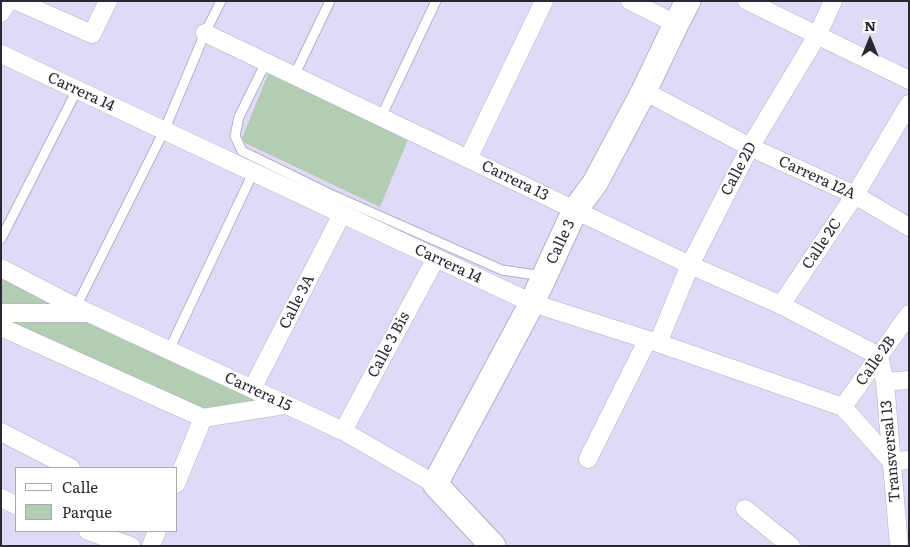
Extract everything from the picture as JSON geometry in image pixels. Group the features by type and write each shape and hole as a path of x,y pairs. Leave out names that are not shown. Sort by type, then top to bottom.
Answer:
{"main road":[{"name":"Calle 3","path":"435,484 532,303 576,210 595,183 644,91 688,1"},
{"name":"Carrera 15","path":"435,484 493,546"}],"street":[{"path":"1,13 8,1"},
{"path":"17,1 92,34 108,1"},
{"path":"468,159 544,1"},
{"path":"630,1 676,24"},
{"path":"747,1 909,80"},
{"name":"Calle 2D","path":"588,459 653,342 750,147 817,36 833,1"},
{"name":"Carrera 13","path":"205,33 690,265 781,305 880,356"},
{"name":"Carrera 14","path":"1,54 532,303 653,342 843,408 900,461"},
{"name":"Carrera 12A","path":"644,91 750,147 854,195 909,227"},
{"name":"Calle 2C","path":"781,305 854,195 909,104"},
{"name":"Calle 3A","path":"252,389 342,214"},
{"name":"Calle 3 Bis","path":"343,431 436,258"},
{"name":"Carrera 15","path":"1,268 83,310 343,431 435,484"},
{"path":"1,313 83,310"},
{"name":"Calle 2B","path":"843,408 909,314"},
{"path":"1,327 203,418 285,404"},
{"name":"Transversal 13","path":"880,356 900,461 902,541"},
{"path":"885,382 909,380"},
{"path":"178,479 203,418"},
{"path":"1,432 69,467"},
{"path":"1,498 15,505"},
{"path":"745,509 791,546"},
{"path":"91,532 131,546"},
{"path":"151,546 157,532"}],"lane":[{"path":"83,310 164,131 205,33 221,1"},
{"path":"294,76 330,1"},
{"path":"381,117 436,1"},
{"path":"266,62 239,117 235,136 242,152 330,194 502,270 545,276"},
{"path":"1,238 76,90"},
{"path":"169,350 253,173"}],"green space":[{"path":"270,69 410,135 380,207 241,141"},
{"path":"1,269 257,396 260,402 198,412 4,321 1,317"}]}
